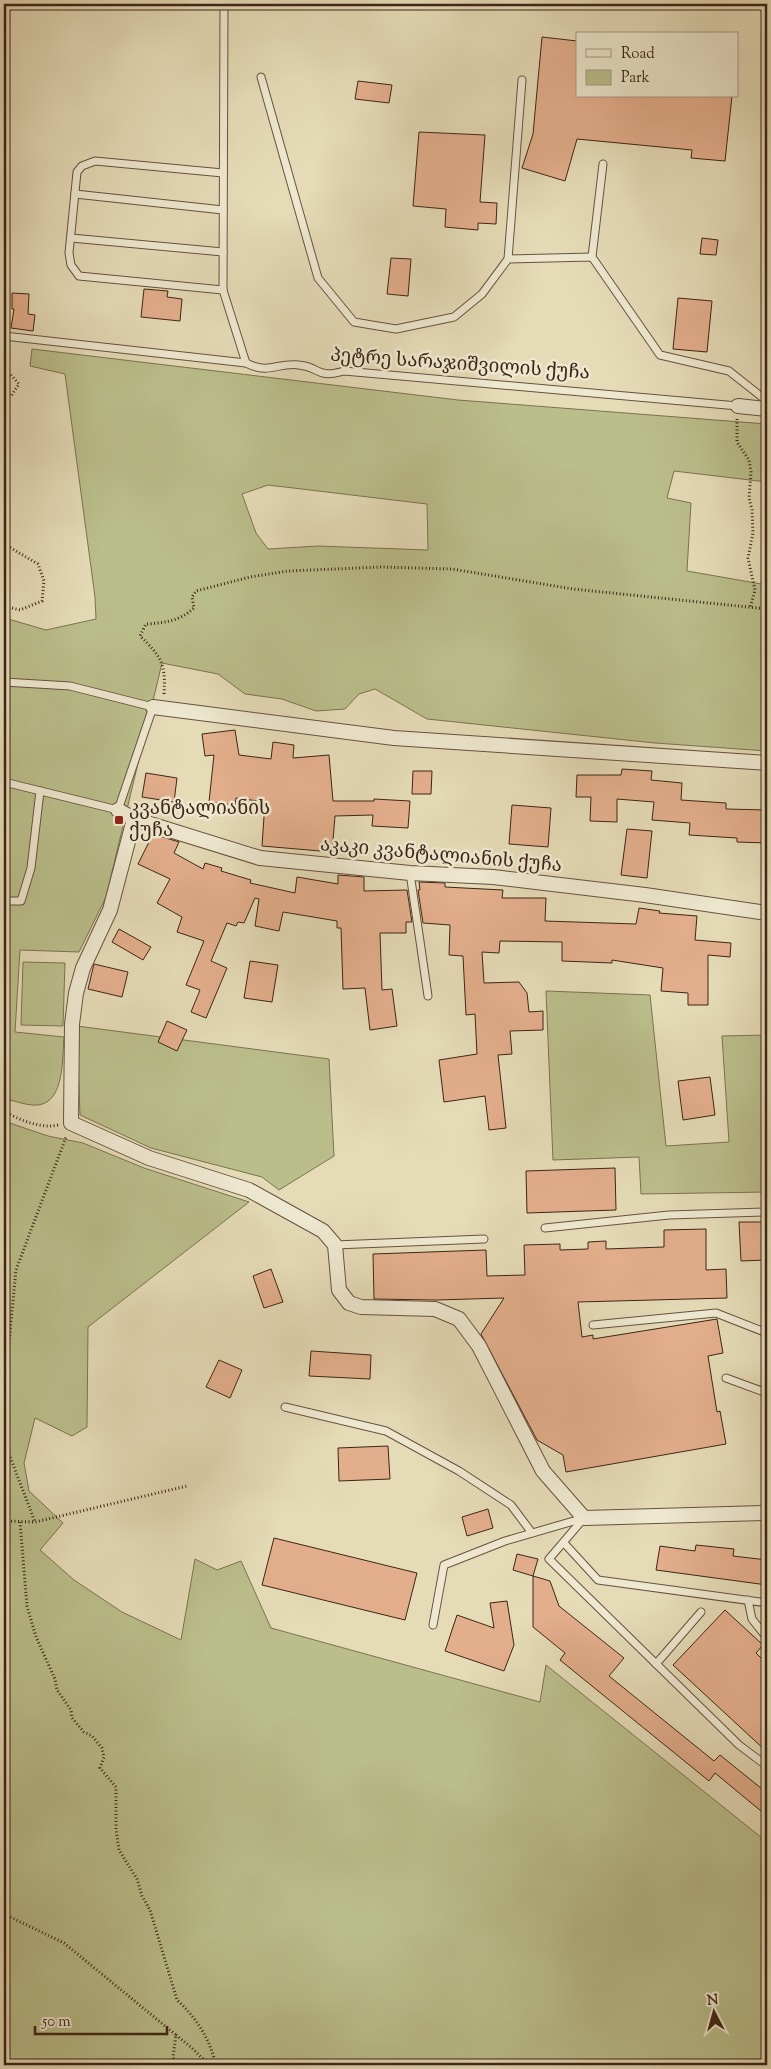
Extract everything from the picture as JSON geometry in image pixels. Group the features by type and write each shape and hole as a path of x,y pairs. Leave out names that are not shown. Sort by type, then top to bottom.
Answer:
{"street":[{"name":"პეტრე სარაჯიშვილის ქუჩა","path":"738,406 767,409"},
{"path":"158,707 394,738 767,762"},
{"name":"აკაკი კვანტალიანის ქუჩა","path":"118,810 134,820 260,858 410,873 492,877 645,895 767,913"},
{"path":"134,820 110,910 83,968 76,993 72,1024 71,1123 149,1158 250,1190 323,1231 335,1244 339,1290 349,1303 361,1307 435,1309 459,1319 479,1346 544,1471 584,1518 767,1513"}],"lane":[{"path":"224,4 223,290 246,363"},
{"path":"261,77 318,278 354,322 396,329 454,317 482,294 508,259 522,80"},
{"path":"223,173 95,161 82,166 78,172 69,253 71,265 79,276 223,290"},
{"path":"603,164 592,257 660,355 729,371 767,401"},
{"path":"75,194 223,210"},
{"path":"71,238 223,252"},
{"path":"508,259 592,257"},
{"name":"პეტრე სარაჯიშვილის ქუჩა","path":"4,336 246,363 257,368 266,369 293,364 302,365 322,375 344,371 738,406"},
{"path":"4,682 70,686 158,707 118,810 4,782"},
{"path":"4,901 20,901 31,868 40,792"},
{"path":"410,873 428,996"},
{"path":"545,1228 668,1215 767,1212"},
{"path":"335,1244 484,1239"},
{"path":"593,1326 716,1313 767,1333"},
{"path":"726,1378 767,1393"},
{"path":"285,1407 386,1431 459,1470 511,1505 532,1533"},
{"path":"433,1625 444,1565 505,1541 584,1518"},
{"path":"584,1518 548,1559 739,1745 767,1766"},
{"path":"564,1543 598,1580 767,1603"},
{"path":"748,1600 752,1619 767,1638"},
{"path":"656,1664 701,1612"}],"path":[{"path":"4,367 19,384 11,396 4,398"},
{"path":"738,406 737,442 749,460 751,472 749,498 752,510 753,533 748,558 756,590 750,608"},
{"path":"4,544 38,564 44,581 42,601 20,610 4,606"},
{"path":"158,707 164,680 160,658 140,636 146,624 171,621 188,613 194,608 192,597 196,591 250,577 297,570 452,569 573,589 767,609"},
{"path":"4,1111 15,1117 49,1127 71,1123"},
{"path":"4,1395 16,1270 71,1123"},
{"path":"4,1441 35,1522"},
{"path":"4,1521 35,1522 187,1486"},
{"path":"20,1522 27,1606 36,1637 55,1679 57,1690 71,1710 72,1718 102,1748 104,1757 100,1768 116,1787 116,1829 119,1850 136,1879 142,1896 150,1910 177,2000 188,2010 209,2040 216,2065"},
{"path":"4,1914 64,1942 192,2048 209,2065"},
{"path":"176,2035 173,2057 176,2065"}],"green space":[{"path":"32,349 458,400 767,424 767,482 674,471 667,498 691,503 687,571 767,585 767,751 655,743 427,719 375,689 359,694 345,709 316,711 282,699 245,694 218,674 162,663 106,897 79,952 20,950 15,1032 64,1037 62,1067 58,1087 47,1102 38,1105 6,1099 4,1103 5,618 46,630 96,619 95,597 65,374 30,366","holes":["268,485 427,504 428,550 318,546 268,549 256,533 242,494"]},
{"path":"23,962 65,963 63,1026 21,1025"},
{"path":"546,991 650,995 666,1146 729,1142 722,1036 767,1035 767,1192 641,1194 639,1157 553,1160"},
{"path":"77,1026 329,1059 334,1156 279,1190 262,1177 151,1148 80,1115"},
{"path":"4,1121 48,1136 83,1143 144,1168 249,1202 88,1327 87,1427 72,1436 35,1418 24,1463 29,1491 63,1523 40,1550 74,1580 122,1612 181,1640 195,1559 217,1570 241,1561 271,1628 540,1702 546,1665 767,1842 767,2065 4,2065"}],"building":[{"path":"542,37 576,41 576,98 732,98 725,161 691,158 692,150 577,139 565,181 522,168 533,134"},
{"path":"358,81 392,85 389,103 355,99"},
{"path":"419,132 485,135 480,202 497,203 496,224 478,223 478,230 445,227 446,209 413,206"},
{"path":"702,238 718,240 716,255 700,254"},
{"path":"391,258 411,259 408,296 387,294"},
{"path":"144,289 168,291 167,297 182,299 180,321 141,317"},
{"path":"12,293 29,294 28,314 35,315 33,331 11,328 14,309 12,309"},
{"path":"678,298 712,301 707,352 673,349"},
{"path":"235,730 239,755 271,759 273,742 294,745 293,758 329,755 333,801 374,801 374,799 410,801 408,828 372,826 373,815 335,816 332,852 262,846 265,802 236,798 235,805 209,802 214,755 205,756 202,734"},
{"path":"622,769 652,771 651,780 682,783 681,800 726,803 726,809 767,810 767,843 737,842 737,838 689,835 690,823 652,820 654,802 617,799 617,822 590,821 591,797 576,797 577,775 621,775"},
{"path":"413,771 432,771 431,794 412,794"},
{"path":"146,773 177,778 174,802 142,797"},
{"path":"512,805 551,808 548,847 509,844"},
{"path":"627,829 652,831 647,878 621,875"},
{"path":"153,834 179,842 174,853 203,869 205,863 222,868 221,871 251,880 250,883 295,893 297,877 338,884 338,875 364,877 364,891 407,890 412,922 406,922 406,933 380,933 382,990 392,989 397,1026 370,1030 365,988 343,989 341,928 337,928 337,921 283,912 279,931 255,926 259,899 255,898 244,923 238,922 236,926 227,923 211,961 227,968 206,1018 191,1012 200,990 186,985 204,941 177,932 182,917 157,903 170,879 138,864"},
{"path":"419,882 445,883 445,887 503,890 502,898 546,898 545,921 636,924 639,908 660,911 659,913 697,916 695,940 731,943 730,957 708,955 708,1005 688,1005 688,993 661,991 663,968 612,960 612,963 562,961 562,942 500,941 499,953 482,952 484,983 519,982 527,993 529,1012 543,1011 543,1030 510,1031 512,1054 498,1055 506,1128 489,1130 485,1096 444,1102 439,1060 477,1054 475,1014 466,1015 463,956 449,955 450,925 423,923 418,890 420,890"},
{"path":"119,929 151,947 143,960 112,942"},
{"path":"250,961 278,965 272,1002 244,998"},
{"path":"94,964 128,972 122,997 88,989"},
{"path":"167,1021 187,1030 177,1051 158,1042"},
{"path":"710,1077 715,1115 683,1120 678,1081"},
{"path":"615,1168 616,1210 527,1213 526,1171"},
{"path":"739,1222 764,1222 765,1231 767,1231 767,1260 741,1261"},
{"path":"706,1229 706,1270 726,1269 727,1298 578,1302 582,1337 593,1335 593,1339 717,1319 723,1353 708,1356 717,1412 720,1411 726,1444 566,1472 563,1455 537,1440 481,1334 504,1298 374,1299 373,1254 486,1250 487,1276 525,1275 524,1245 560,1244 560,1250 588,1249 588,1242 606,1241 606,1249 664,1247 664,1230"},
{"path":"271,1269 283,1302 264,1308 253,1276"},
{"path":"311,1351 371,1355 370,1379 309,1376"},
{"path":"219,1360 242,1370 230,1398 206,1387"},
{"path":"388,1446 390,1479 339,1481 338,1448"},
{"path":"488,1509 493,1528 467,1536 462,1517"},
{"path":"274,1538 417,1573 405,1620 262,1585"},
{"path":"696,1545 734,1549 733,1556 767,1560 767,1585 656,1570 660,1546 695,1551"},
{"path":"517,1554 538,1559 533,1576 513,1570"},
{"path":"533,1576 550,1581 559,1606 624,1658 609,1676 714,1761 720,1755 767,1793 767,1816 715,1773 709,1781 560,1660 565,1653 533,1627"},
{"path":"507,1601 514,1645 504,1671 445,1651 457,1615 494,1628 490,1603"},
{"path":"725,1610 763,1645 756,1653 767,1664 767,1752 673,1665"}],"place":[{"name":"კვანტალიანის ქუჩა","path":"119,820"}]}
